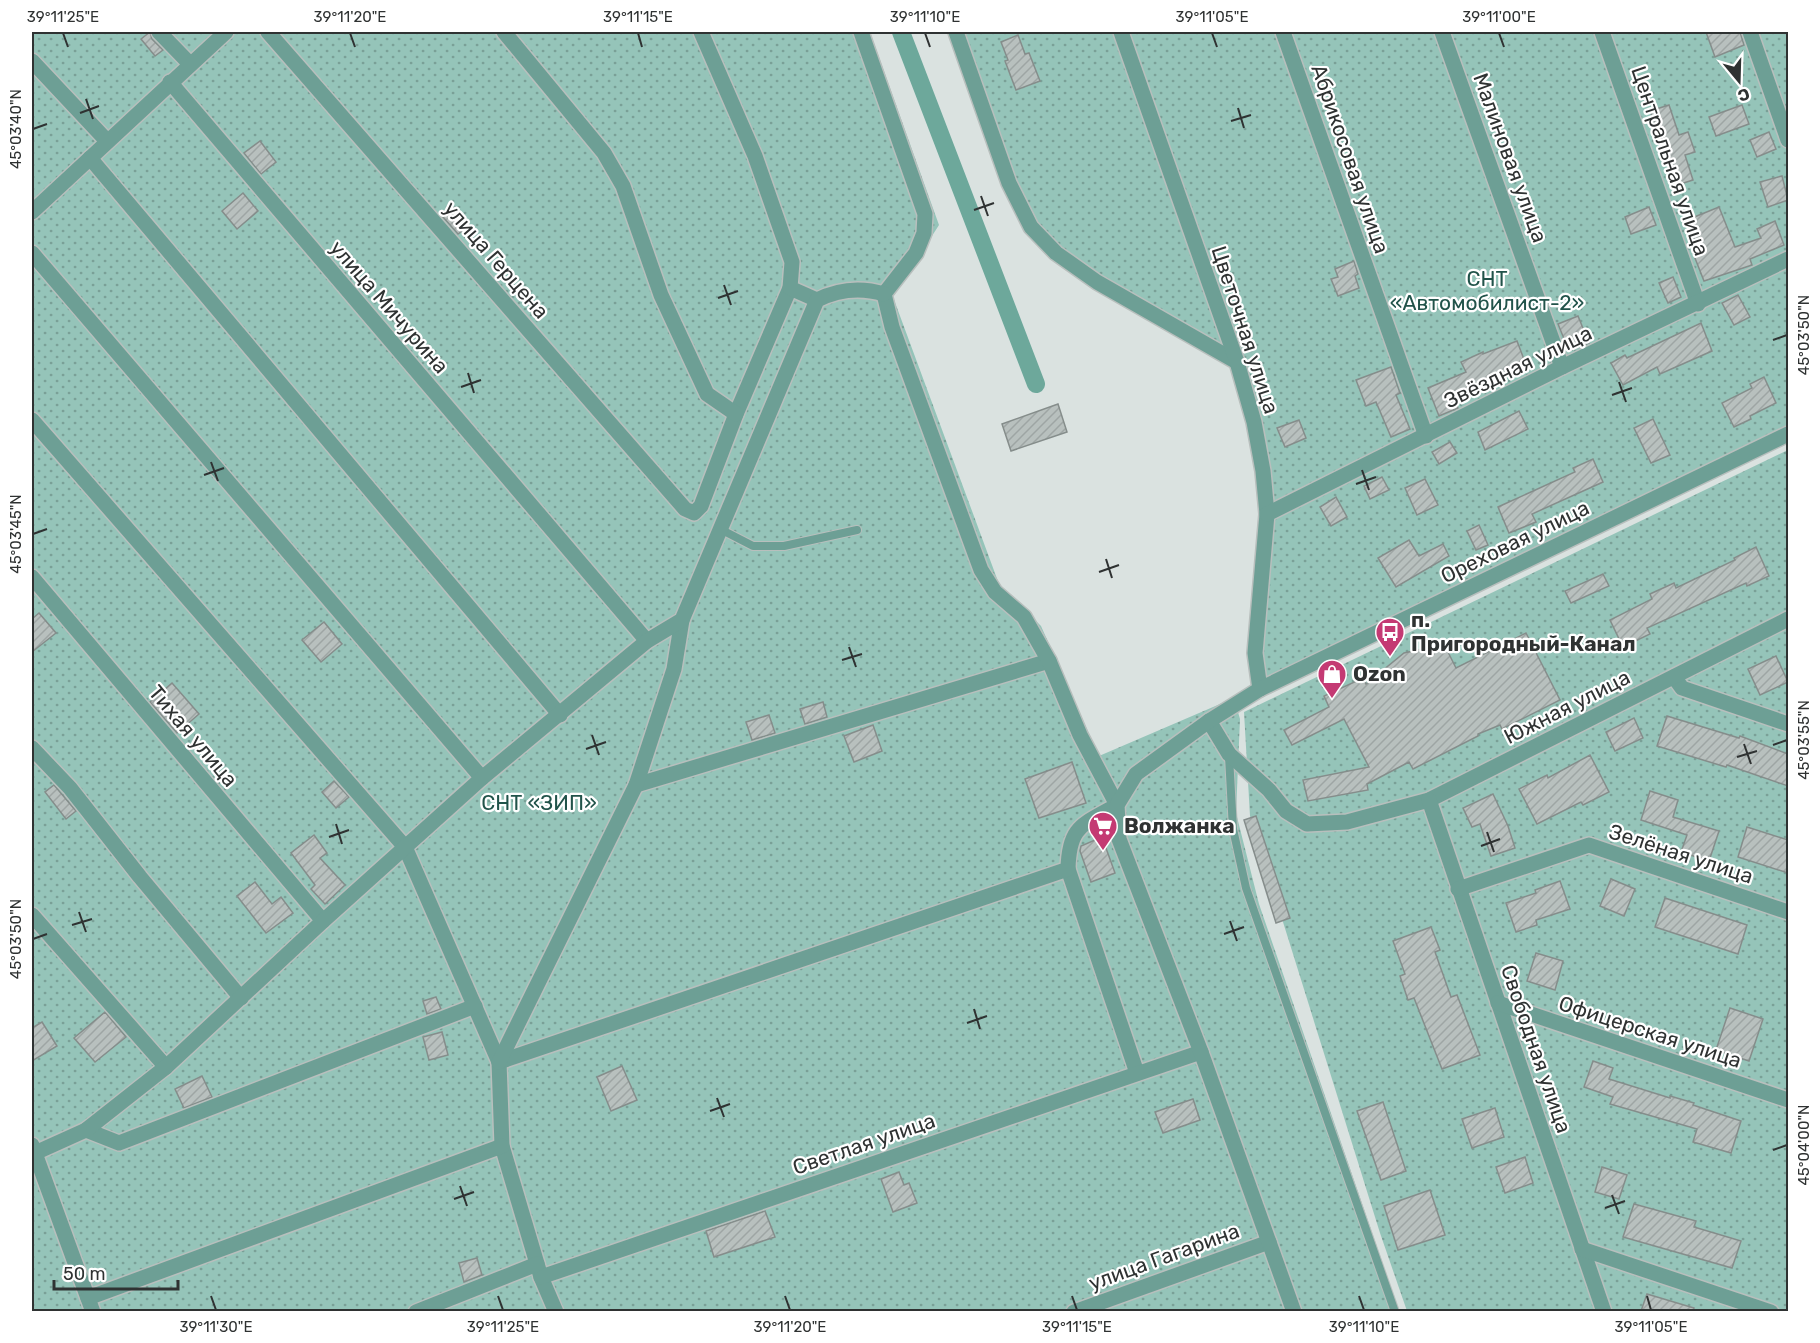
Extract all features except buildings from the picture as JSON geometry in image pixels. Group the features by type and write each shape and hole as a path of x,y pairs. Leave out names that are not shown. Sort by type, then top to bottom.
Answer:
{"street":[{"path":"159,32 190,64"},
{"path":"32,212 226,32"},
{"name":"улица Герцена","path":"268,32 685,509 694,513 701,506 736,414"},
{"path":"504,32 604,153 623,186 661,295 708,394 736,414 790,288 792,262 756,156 701,32"},
{"path":"861,32 925,214 924,233 916,253 884,294"},
{"path":"956,32 1009,183 1031,226 1056,253 1097,282 1237,362"},
{"name":"Цветочная улица","path":"1121,32 1237,362 1254,423 1263,471 1267,514 1255,653 1260,689"},
{"name":"Абрикосовая улица","path":"1283,32 1426,436"},
{"name":"Малиновая улица","path":"1442,32 1562,367"},
{"name":"Центральная улица","path":"1602,32 1698,304"},
{"path":"1750,32 1788,140"},
{"path":"32,61 107,141"},
{"name":"улица Мичурина","path":"170,82 647,641"},
{"path":"90,158 560,715"},
{"path":"32,253 482,778"},
{"name":"Звёздная улица","path":"1267,514 1562,367 1788,259"},
{"path":"790,288 817,300"},
{"path":"499,1062 636,785 674,669 682,620 817,300 834,292 868,289 884,294"},
{"path":"884,294 892,327 981,570 995,592 1024,617 1049,661 1080,735 1117,805 1119,839 1201,1052 1294,1311"},
{"path":"32,420 405,847 499,1062 502,1146 539,1270 556,1311"},
{"name":"Ореховая улица","path":"1117,805 1136,774 1209,721 1260,689 1788,434"},
{"name":"Тихая улица","path":"32,578 323,921"},
{"path":"502,1146 90,1305 33,1149 86,1131 166,1067 482,778 647,641 682,620"},
{"name":"Южная улица","path":"1209,721 1229,754 1269,790 1286,811 1307,824 1347,822 1429,800 1788,620"},
{"path":"636,785 1049,661"},
{"path":"1674,677 1682,688 1788,724"},
{"path":"32,748 70,788 140,877 241,998"},
{"name":"Свободная улица","path":"1429,800 1604,1311"},
{"path":"1117,805 1076,829 1068,848 1068,869 1137,1073"},
{"name":"Зелёная улица","path":"1458,889 1589,845 1788,912"},
{"path":"499,1062 1068,869"},
{"path":"32,915 166,1067"},
{"name":"Офицерская улица","path":"1498,1003 1788,1100"},
{"path":"86,1131 119,1143 475,1006"},
{"name":"Светлая улица","path":"417,1311 1201,1052"},
{"name":"улица Гагарина","path":"1074,1311 1269,1242"},
{"path":"1582,1250 1771,1311"}],"lane":[{"path":"720,530 753,546 784,546 857,530"},
{"path":"1229,754 1233,829 1246,888 1395,1311"}],"green space":[{"name":"СНТ «ЗИП»","path":"32,32 870,32 939,225 893,297 999,584 1041,626 1099,756 1234,698 1240,719 1236,813 1259,904 1399,1311 32,1311"},
{"name":"СНТ «Автомобилист-2»","path":"956,32 1788,32 1788,434 1260,689 1267,514 1237,362 1097,282 1031,227"},
{"path":"1788,450 1788,1311 1407,1311 1380,1233 1250,816 1244,712"}],"waterway":[{"path":"901,32 1036,384"}],"place":[{"name":"п. Пригородный-Канал","path":"1390,658"},
{"name":"Ozon","path":"1332,700"},
{"name":"Волжанка","path":"1103,852"}]}
